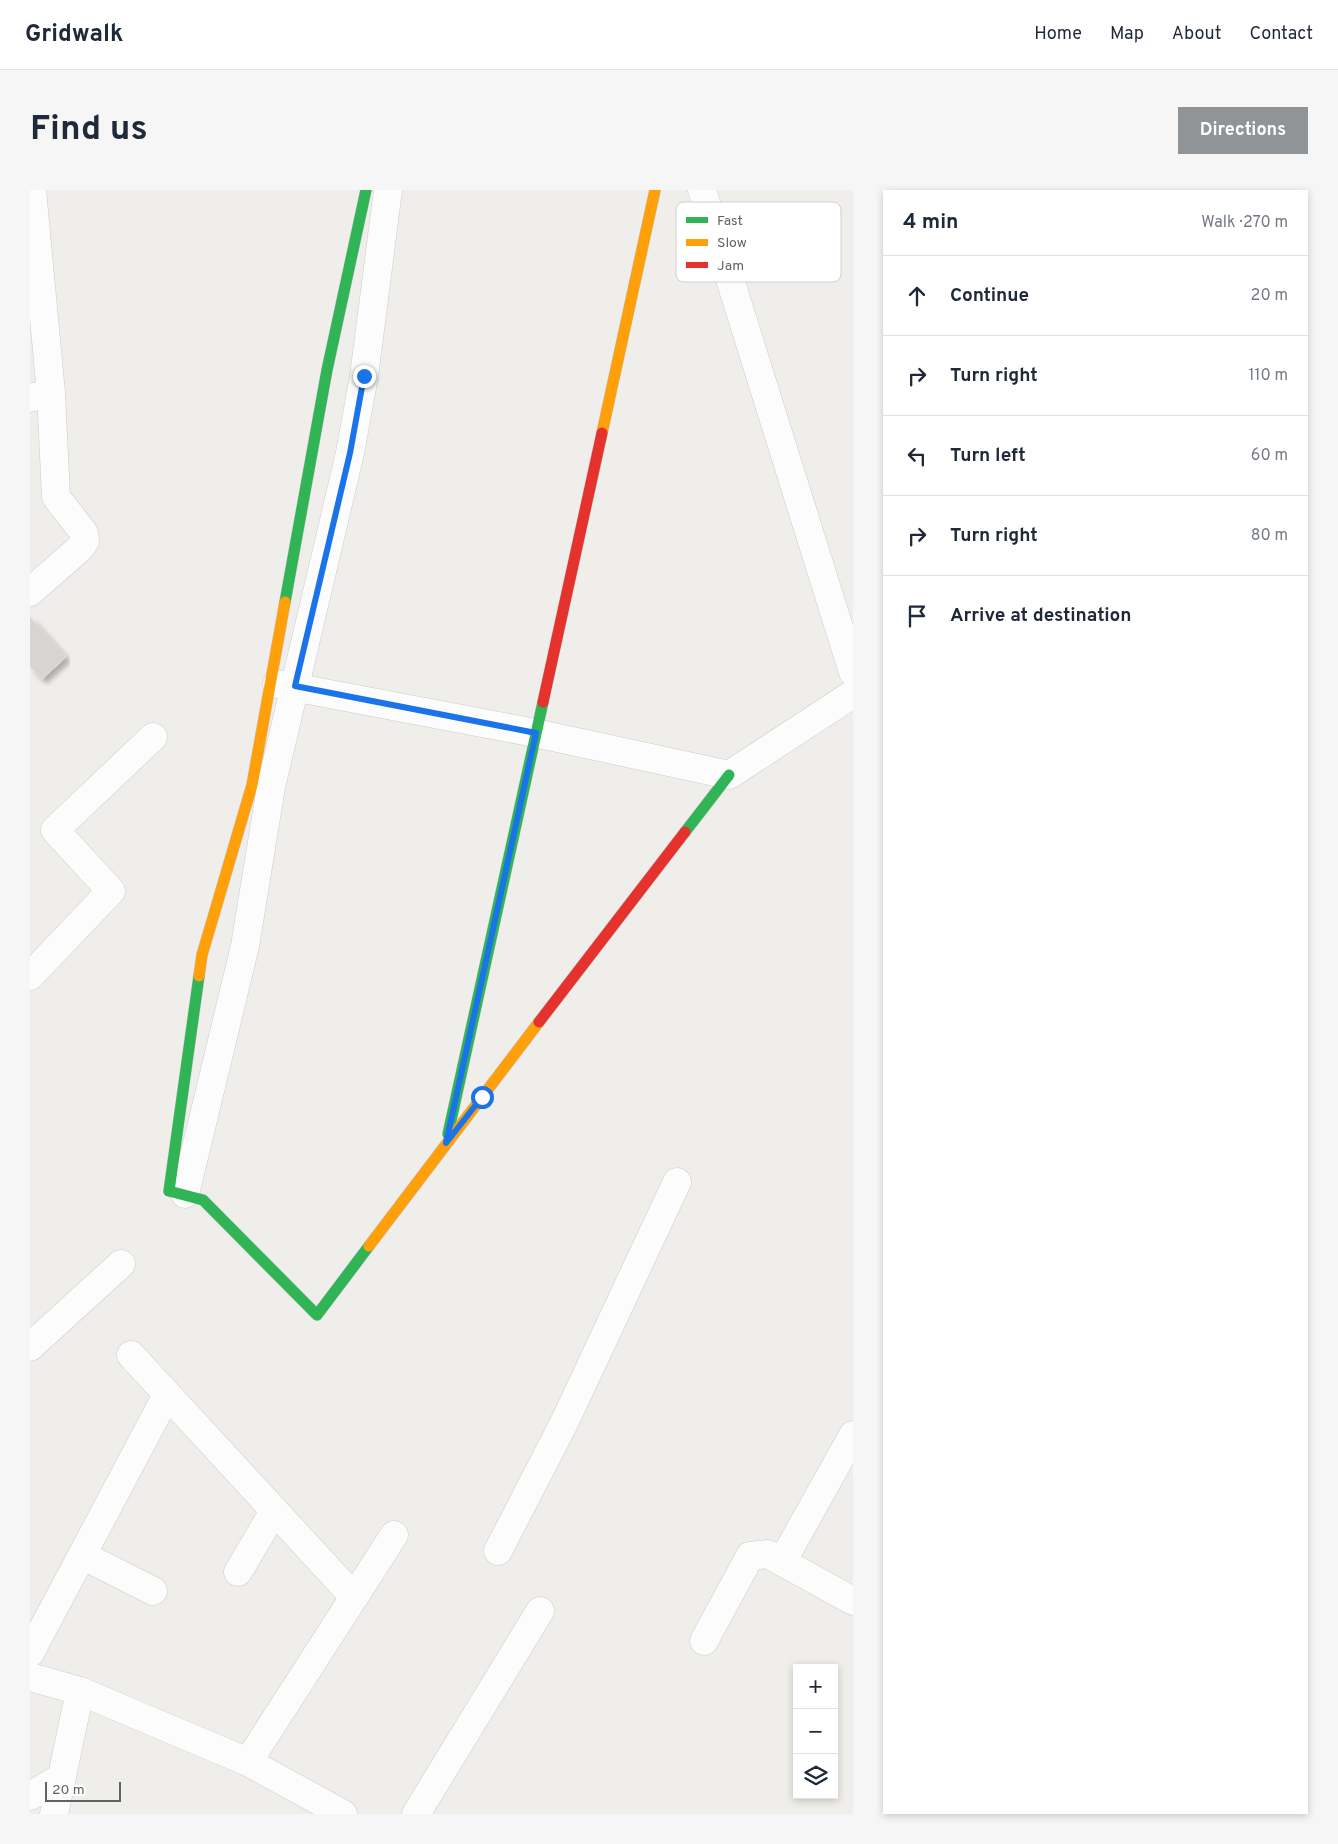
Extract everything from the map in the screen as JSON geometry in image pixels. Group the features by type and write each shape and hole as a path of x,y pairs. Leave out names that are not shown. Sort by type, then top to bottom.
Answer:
{"street":[{"path":"30,592 79,549 85,541 84,532 56,497 40,395 32,190"},
{"path":"177,1192 245,946 271,787 283,685 327,370 366,190"},
{"path":"177,1192 202,955 350,453 364,376 388,190"},
{"path":"446,1143 655,190"},
{"path":"702,190 706,202"},
{"path":"731,282 853,672"},
{"path":"283,685 536,733 729,775"},
{"path":"177,1192 203,1200 317,1315 446,1143 729,775 853,694"},
{"path":"31,977 111,891 54,830 153,737"},
{"path":"498,1551 564,1423 677,1182"},
{"path":"30,1347 121,1264"},
{"path":"131,1355 354,1596"},
{"path":"30,1654 167,1395"},
{"path":"782,1562 853,1434"},
{"path":"238,1572 274,1511"},
{"path":"248,1762 394,1535"},
{"path":"704,1642 750,1556 768,1554 853,1600"},
{"path":"82,1556 153,1591"},
{"path":"416,1814 540,1612"},
{"path":"30,1676 80,1691 248,1762 343,1814"},
{"path":"54,1814 80,1691"},
{"path":"30,1796 62,1777"}],"building":[{"path":"30,617 66,657 42,679 30,666"}],"traffic: fast":[{"path":"285,602 327,370 366,190"},
{"path":"448,1134 543,702"},
{"path":"685,832 729,775"},
{"path":"199,976 169,1191 203,1200 317,1315 369,1246"}],"traffic: slow":[{"path":"602,433 655,190"},
{"path":"199,976 202,955 252,785 285,602"},
{"path":"369,1246 539,1022"}],"traffic: jam":[{"path":"543,702 602,433"},
{"path":"539,1022 685,832"}],"route":[{"path":"364,376 350,453 295,686 536,733 446,1143 482,1097"}]}
